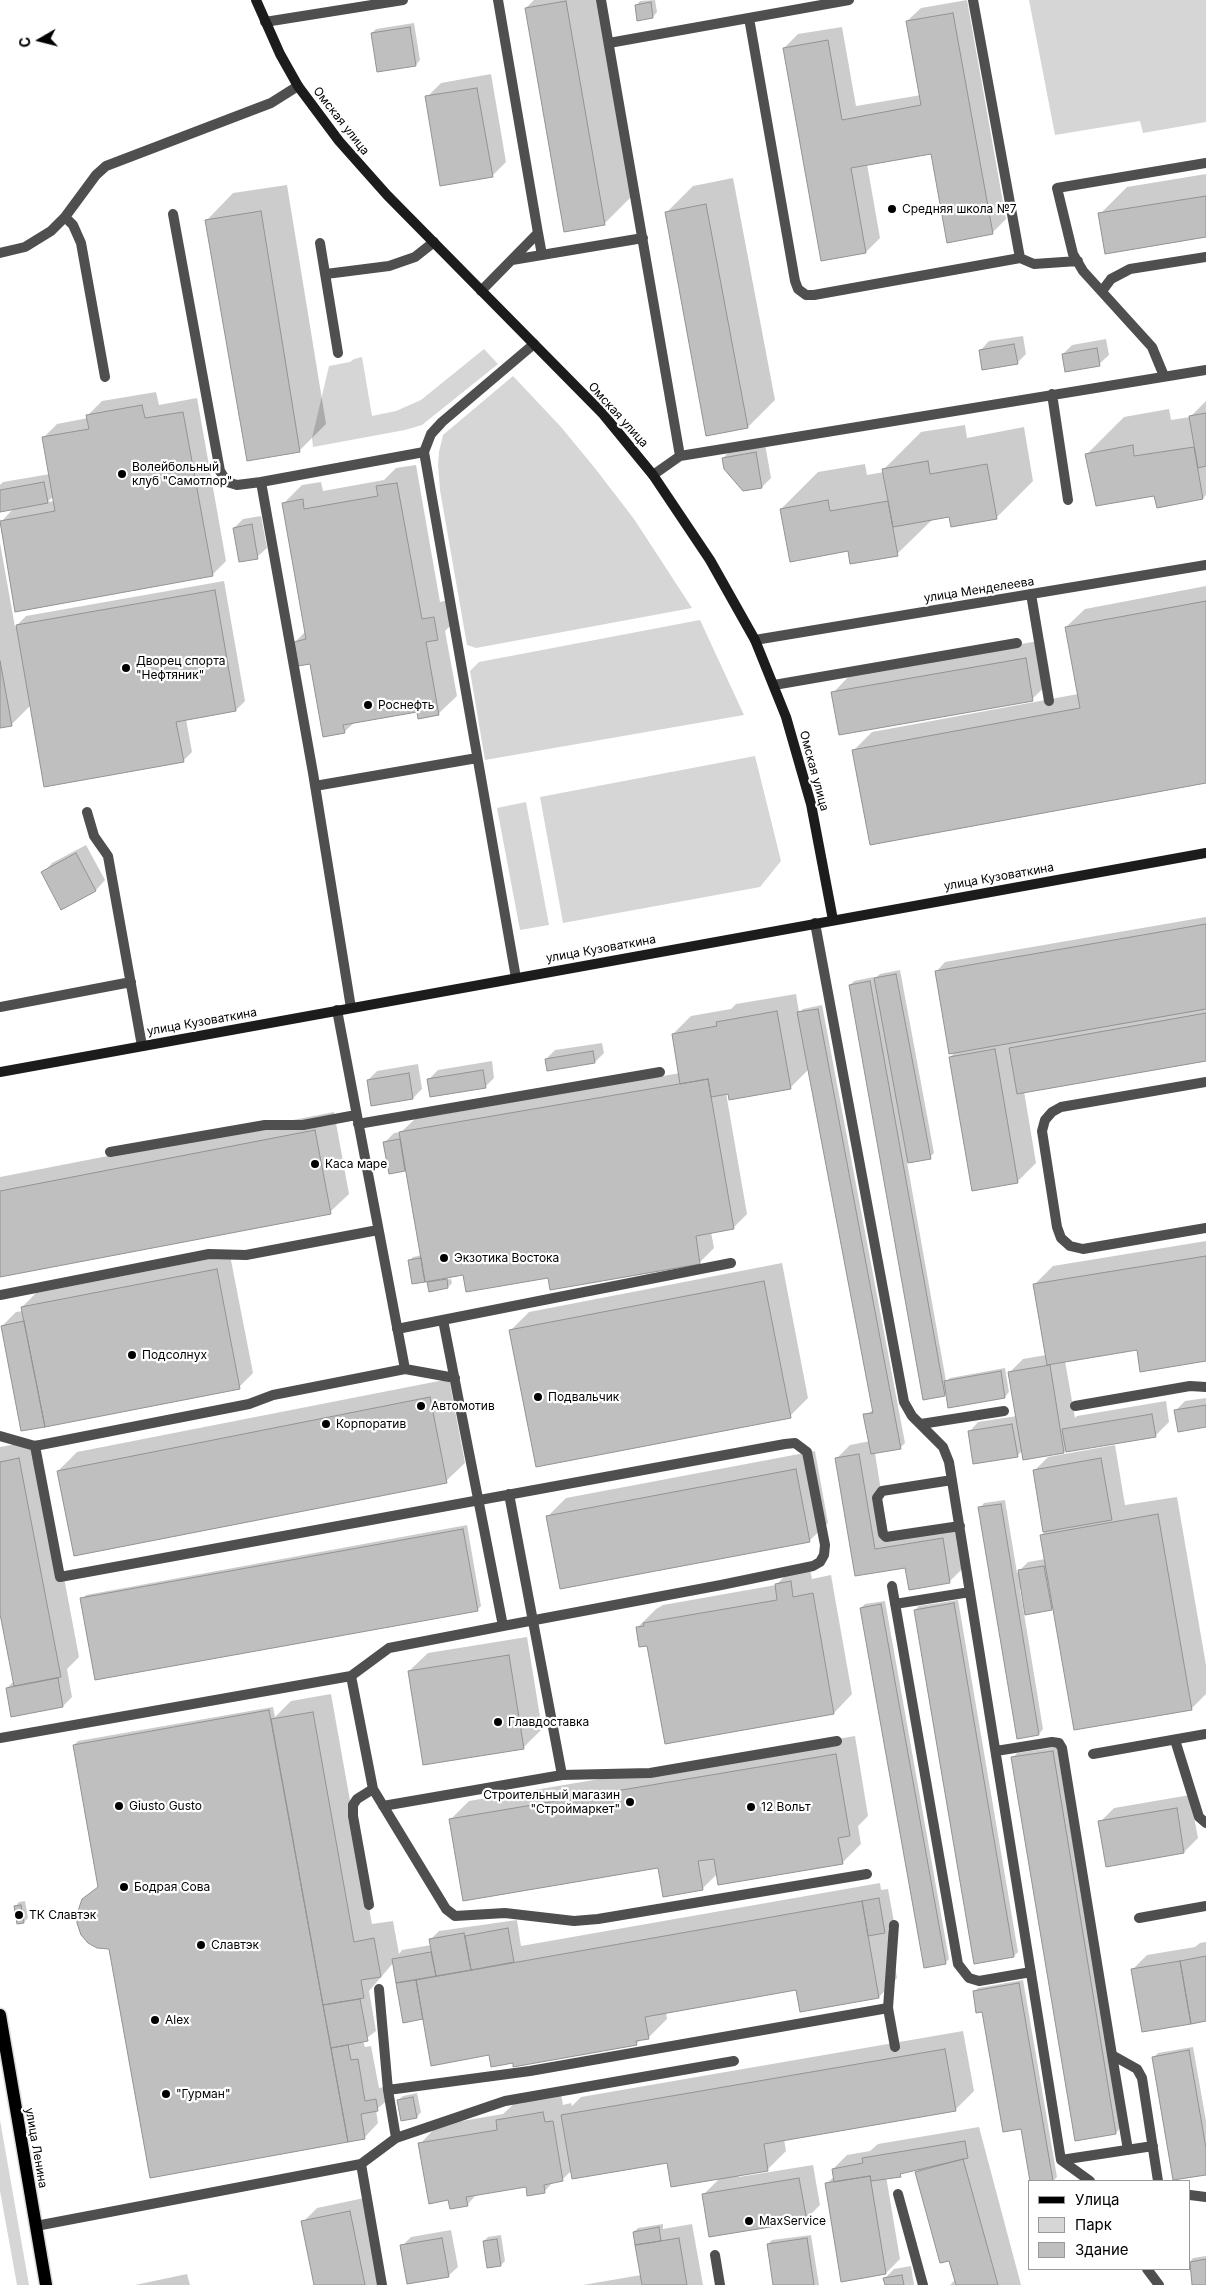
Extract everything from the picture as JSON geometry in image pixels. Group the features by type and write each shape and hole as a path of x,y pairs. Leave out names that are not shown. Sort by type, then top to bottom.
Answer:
{"main road":[{"name":"Омская улица","path":"256,0 265,22 298,86 362,168 603,414 653,475 710,560 755,640 786,717 810,804 833,920"},
{"name":"улица Кузоваткина","path":"0,1072 1206,853"},
{"name":"улица Ленина","path":"0,2015 46,2285"}],"street":[{"path":"265,22 403,0"},
{"path":"498,0 542,255"},
{"path":"602,0 680,456"},
{"path":"609,43 848,0"},
{"path":"973,0 1020,258"},
{"path":"749,18 798,289 806,295 1020,258 1034,264 1078,261"},
{"path":"0,253 25,246 39,239 65,217 96,175 106,166 271,103 298,86"},
{"path":"1164,376 1152,347 1102,292 1078,261 1067,233 1058,188 1206,163"},
{"path":"173,214 220,471 227,482 237,486 424,452"},
{"path":"65,217 78,234 81,243 105,377"},
{"path":"482,291 538,233"},
{"path":"512,260 643,238"},
{"path":"326,274 389,266 423,252 434,242"},
{"path":"320,243 338,353"},
{"path":"1102,292 1111,279 1130,269 1206,257"},
{"path":"516,978 424,452 431,434 442,422 534,344"},
{"path":"653,475 680,456 1206,370"},
{"path":"1052,394 1068,500"},
{"path":"261,482 315,786 351,1008"},
{"name":"улица Менделеева","path":"755,640 1206,565"},
{"path":"1031,594 1049,701"},
{"path":"774,685 1017,643"},
{"path":"315,786 477,758"},
{"path":"87,812 94,836 108,856 142,1046"},
{"path":"816,923 904,1402 912,1416 943,1447 949,1462 1061,2160 1089,2180"},
{"path":"0,1006 131,982"},
{"path":"337,1010 405,1369"},
{"path":"110,1152 265,1125 303,1125 357,1120 660,1072"},
{"path":"1206,1082 1060,1107 1045,1120 1042,1131 1057,1227 1061,1238 1070,1246 1083,1249 1206,1228"},
{"path":"0,1295 209,1254 246,1256 378,1230"},
{"path":"397,1329 731,1264"},
{"path":"443,1320 503,1626"},
{"path":"1,1432 36,1446 249,1404 273,1395 405,1369 455,1378"},
{"path":"1075,1406 1190,1386 1206,1387"},
{"path":"921,1424 1004,1411"},
{"path":"0,1738 351,1676 389,1648 813,1566 820,1562 824,1556 825,1545 811,1461 802,1447 795,1444 785,1444 60,1577 36,1446"},
{"path":"952,1480 882,1491 877,1498 883,1534 886,1537 960,1526"},
{"path":"509,1494 562,1775"},
{"path":"892,1586 958,1964 969,1978 980,1980 1031,1972"},
{"path":"895,1604 970,1592"},
{"path":"351,1676 373,1789 446,1909 455,1916 505,1913 574,1921 598,1919 867,1874"},
{"path":"1093,1754 1206,1734"},
{"path":"1175,1740 1200,1817 1206,1823"},
{"path":"383,1806 562,1775 650,1773 837,1741"},
{"path":"996,1751 1052,1742 1059,1743 1062,1748 1128,2150"},
{"path":"369,1905 353,1816 353,1805 357,1799 373,1789"},
{"path":"1139,1918 1206,1906"},
{"path":"894,1925 888,2008 896,2047"},
{"path":"379,1990 388,2090 396,2138"},
{"path":"388,2090 530,2071 888,2008"},
{"path":"1112,2055 1138,2069 1142,2078 1158,2180"},
{"path":"36,2226 361,2164 396,2138 505,2101 734,2061"},
{"path":"1061,2160 1153,2146"},
{"path":"361,2164 382,2285"},
{"path":"898,2194 923,2285"},
{"path":"1191,2195 1206,2197"},
{"path":"715,2255 720,2285"},
{"path":"1149,2270 1160,2285"}],"green space":[{"path":"1029,0 1206,0 1206,122 1143,133 1140,121 1055,135"},
{"path":"484,349 498,364 422,425 405,430 313,447 312,438 329,366 350,362 362,357 372,416 396,411 421,400"},
{"path":"513,376 561,427 594,467 634,519 692,608 476,648 467,645 440,490 439,452 443,435"},
{"path":"700,620 744,715 485,760 470,671 479,662"},
{"path":"755,756 781,861 760,887 563,923 540,797"},
{"path":"526,802 549,925 520,930 497,808"},
{"path":"0,2120 29,2285 17,2285 0,2191"}],"building":[{"path":"566,1 605,225 564,232 525,8"},
{"path":"651,2 653,18 637,21 635,5"},
{"path":"953,13 993,234 947,243 931,154 851,168 866,253 821,261 783,48 828,40 842,120 921,105 906,21"},
{"path":"410,27 416,66 377,72 371,33"},
{"path":"477,88 493,177 440,186 425,96"},
{"path":"1206,196 1206,237 1105,254 1098,213"},
{"path":"706,204 748,428 706,436 665,212"},
{"path":"261,211 300,452 247,461 205,220"},
{"path":"1014,344 1018,364 982,370 979,350"},
{"path":"1097,348 1100,366 1065,372 1062,354"},
{"name":"Волейбольный клуб \"Самотлор\"","path":"142,405 145,418 183,412 213,576 15,612 0,521 55,511 42,437 89,429 86,415"},
{"path":"1206,413 1206,466 1198,468 1189,416"},
{"path":"1133,445 1134,456 1194,447 1203,499 1157,508 1154,496 1096,506 1085,454"},
{"path":"756,452 762,488 743,491 724,469 722,458"},
{"path":"928,461 930,474 987,464 997,519 951,527 949,517 893,527 882,469"},
{"path":"44,482 48,503 0,512 0,490"},
{"path":"397,483 422,619 434,617 438,640 426,642 439,715 418,719 417,712 343,725 345,733 323,737 310,664 298,666 294,642 306,639 282,503 303,499 304,509 378,496 376,486"},
{"path":"828,500 830,511 888,501 898,556 850,564 848,551 790,562 780,509"},
{"path":"252,524 258,559 239,562 233,528"},
{"name":"Дворец спорта \"Нефтяник\"","path":"215,590 236,711 176,722 184,762 44,787 16,625"},
{"path":"1206,601 1206,783 870,845 852,750 1080,708 1065,627"},
{"path":"1026,658 1033,701 839,735 831,692"},
{"path":"0,661 12,726 0,728"},
{"path":"76,853 96,891 61,910 41,872"},
{"path":"1206,924 1206,1009 949,1054 935,971"},
{"path":"896,974 931,1159 908,1163 874,978"},
{"path":"870,981 945,1396 923,1400 849,985"},
{"path":"818,1009 901,1449 871,1454 863,1414 873,1413 797,1012"},
{"path":"777,1011 791,1089 729,1100 728,1094 711,1097 708,1079 680,1084 672,1034 717,1026 716,1022"},
{"path":"1206,1013 1206,1061 1017,1094 1009,1048"},
{"path":"995,1049 1018,1183 972,1191 949,1057"},
{"path":"593,1051 595,1063 547,1071 545,1059"},
{"path":"483,1070 486,1088 430,1097 427,1079"},
{"path":"409,1073 413,1099 371,1106 367,1080"},
{"path":"708,1079 734,1229 696,1236 700,1264 550,1290 548,1278 466,1292 463,1275 425,1282 399,1132"},
{"path":"315,1130 331,1214 0,1277 0,1191"},
{"path":"400,1139 405,1171 389,1174 383,1142"},
{"path":"1206,1256 1206,1361 1140,1372 1137,1350 1047,1365 1033,1284"},
{"path":"421,1258 425,1282 412,1284 408,1260"},
{"name":"Подсолнух","path":"217,1269 240,1389 45,1427 21,1307"},
{"path":"447,1279 448,1288 429,1292 427,1282"},
{"path":"764,1281 791,1418 536,1467 509,1330"},
{"path":"24,1321 45,1427 21,1431 1,1326"},
{"path":"1050,1365 1064,1453 1023,1460 1008,1372"},
{"path":"1001,1371 1005,1398 948,1408 944,1381"},
{"path":"430,1397 447,1483 74,1556 57,1471"},
{"path":"1206,1405 1206,1427 1178,1432 1174,1410"},
{"path":"1152,1414 1156,1437 1066,1452 1062,1429"},
{"path":"1012,1424 1018,1457 973,1464 968,1431"},
{"path":"859,1454 875,1549 943,1538 950,1583 909,1590 905,1568 855,1576 835,1458"},
{"path":"19,1458 61,1677 14,1686 0,1614 0,1462"},
{"path":"1101,1458 1112,1520 1043,1532 1033,1470"},
{"path":"796,1469 810,1542 560,1589 546,1516"},
{"path":"1001,1504 1039,1735 1017,1739 978,1507"},
{"path":"1158,1514 1192,1710 1074,1730 1040,1535"},
{"path":"463,1529 478,1611 95,1680 80,1598"},
{"path":"1044,1566 1052,1610 1025,1615 1018,1570"},
{"path":"791,1581 793,1597 813,1593 834,1714 665,1744 647,1646 639,1647 636,1627 644,1626 643,1623 777,1600 775,1584"},
{"path":"954,1603 1014,1957 974,1964 914,1610"},
{"path":"881,1604 946,1964 924,1968 860,1608"},
{"path":"509,1655 524,1749 423,1765 408,1671"},
{"path":"58,1678 63,1707 11,1717 6,1688"},
{"name":"Славтэк","path":"269,1710 348,2142 150,2178 109,1949 97,1948 88,1943 81,1935 77,1923 77,1914 82,1899 98,1887 73,1745"},
{"path":"313,1712 354,1942 374,1938 381,1977 361,1980 364,1998 323,2005 271,1719"},
{"path":"1053,1751 1116,2134 1075,2141 1011,1757"},
{"path":"836,1754 850,1836 838,1838 843,1864 718,1885 714,1859 698,1861 703,1890 663,1897 658,1868 463,1901 449,1819"},
{"path":"1177,1808 1184,1853 1106,1867 1098,1821"},
{"path":"879,1898 885,1933 868,1936 862,1901"},
{"path":"862,1901 879,1998 800,2012 796,1990 645,2017 649,2039 636,2041 637,2045 513,2067 513,2063 491,2067 489,2055 431,2066 416,1980"},
{"path":"21,1905 24,1923 17,1924 14,1906"},
{"path":"508,1928 514,1962 471,1970 465,1936"},
{"path":"464,1933 471,1970 436,1976 429,1939"},
{"path":"431,1952 436,1976 396,1983 392,1959"},
{"path":"1206,1956 1206,2021 1191,2024 1180,1961"},
{"path":"1180,1961 1191,2024 1142,2032 1131,1969"},
{"path":"416,1980 423,2019 403,2023 396,1983"},
{"path":"1019,1983 1053,2180 1030,2180 1021,2129 1003,2132 982,2012 976,2013 973,1991"},
{"path":"360,1999 368,2041 331,2048 323,2005"},
{"path":"348,2045 351,2060 358,2059 365,2101 376,2099 378,2111 361,2114 365,2139 348,2142 331,2048"},
{"path":"945,2049 956,2111 764,2144 768,2171 671,2187 667,2163 572,2179 561,2115"},
{"path":"1189,2050 1206,2148 1206,2175 1173,2180 1152,2057"},
{"path":"413,2097 417,2118 401,2121 397,2100"},
{"path":"543,2112 545,2122 553,2121 563,2181 544,2185 545,2193 527,2196 526,2187 466,2197 468,2206 450,2209 448,2200 429,2204 418,2143 497,2130 496,2120"},
{"path":"965,2141 968,2158 900,2174 901,2177 871,2181 870,2176 834,2182 832,2169 863,2163 862,2158"},
{"path":"963,2159 998,2285 956,2285 949,2261 940,2263 915,2172"},
{"path":"870,2176 886,2274 841,2282 825,2183"},
{"path":"799,2178 807,2221 709,2237 702,2194"},
{"path":"350,2211 365,2285 314,2285 301,2221"},
{"path":"659,2227 661,2241 635,2245 633,2232"},
{"path":"442,2238 449,2277 407,2284 400,2245"},
{"path":"679,2238 687,2285 642,2285 635,2245"},
{"path":"807,2238 814,2285 773,2285 767,2244"},
{"path":"497,2239 501,2266 487,2268 483,2241"},
{"path":"1206,2259 1206,2285 1192,2285 1191,2262"},
{"path":"902,2275 904,2285 885,2285 883,2278"}],"place":[{"name":"Средняя школа №7","path":"892,209"},
{"name":"Волейбольный клуб \"Самотлор\"","path":"122,474"},
{"name":"Дворец спорта \"Нефтяник\"","path":"126,668"},
{"name":"Роснефть","path":"368,705"},
{"name":"Каса маре","path":"315,1164"},
{"name":"Экзотика Востока","path":"444,1258"},
{"name":"Подсолнух","path":"132,1355"},
{"name":"Подвальчик","path":"538,1397"},
{"name":"Автомотив","path":"421,1406"},
{"name":"Корпоратив","path":"326,1424"},
{"name":"Главдоставка","path":"498,1722"},
{"name":"Строительный магазин \"Строймаркет\"","path":"630,1802"},
{"name":"Giusto Gusto","path":"119,1806"},
{"name":"12 Вольт","path":"751,1807"},
{"name":"Бодрая Сова","path":"124,1887"},
{"name":"ТК Славтэк","path":"19,1915"},
{"name":"Славтэк","path":"201,1945"},
{"name":"Alex","path":"155,2020"},
{"name":"\"Гурман\"","path":"166,2094"},
{"name":"MaxService","path":"749,2221"}]}
